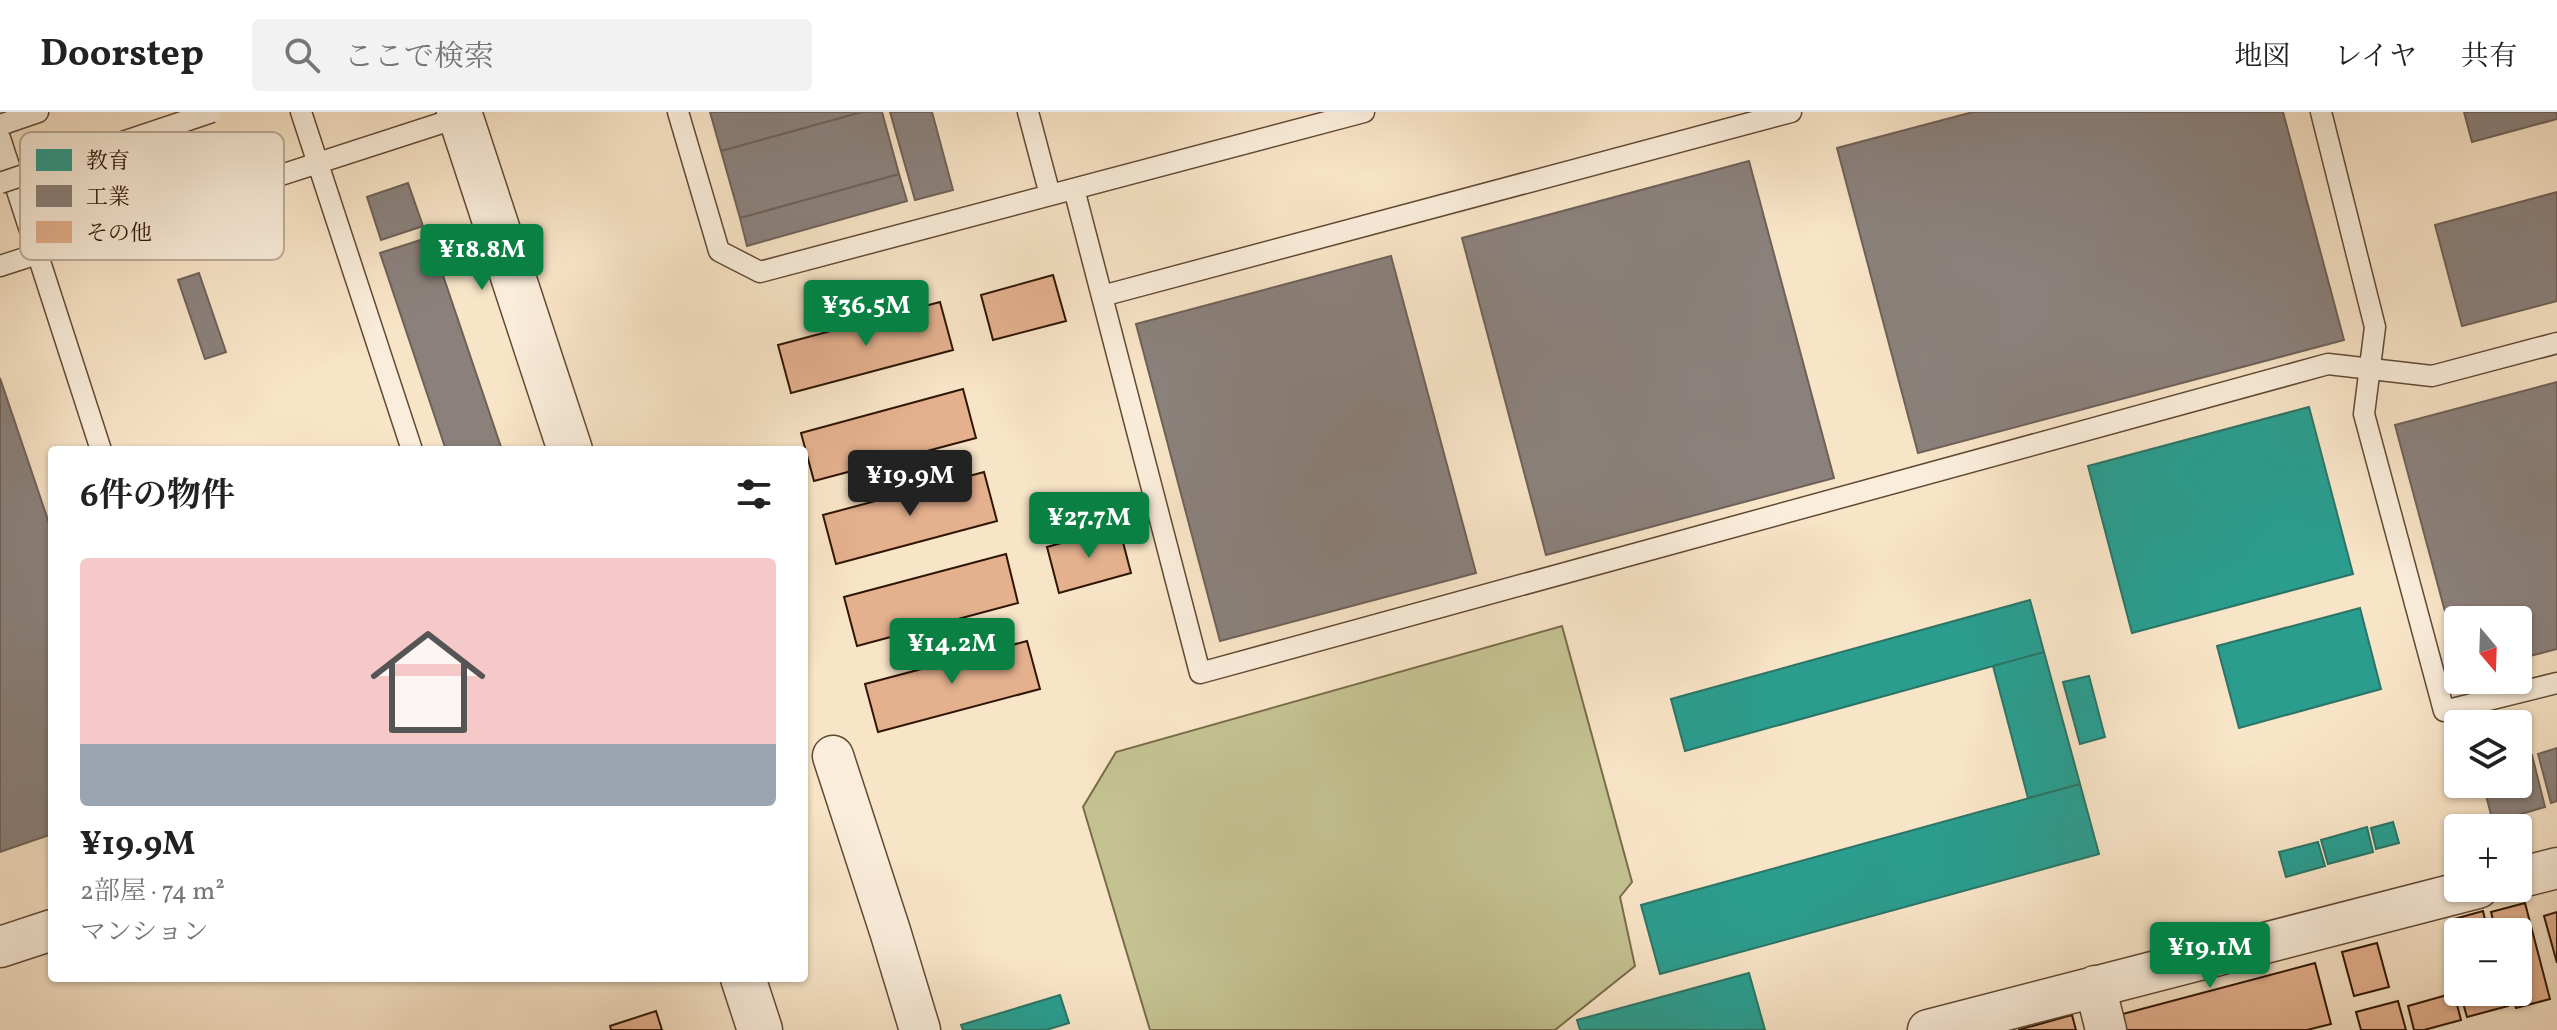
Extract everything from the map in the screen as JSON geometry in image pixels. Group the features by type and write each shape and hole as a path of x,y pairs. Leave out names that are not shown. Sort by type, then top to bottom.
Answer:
{"street":[{"path":"459,114 569,446"},
{"path":"833,756 920,1030"},
{"path":"2532,874 2557,868"},
{"path":"1928,1030 2444,897"},
{"path":"0,947 48,931"},
{"path":"744,982 760,1030"},
{"path":"2095,986 2106,1030"}],"lane":[{"path":"0,125 38,112"},
{"path":"152,132 212,112"},
{"path":"301,112 411,446"},
{"path":"678,112 719,251 760,272 1364,112"},
{"path":"1028,112 1050,195"},
{"path":"1102,296 1791,112"},
{"path":"2321,112 2375,327 2364,414 2444,711 2557,683"},
{"path":"284,175 459,114"},
{"path":"0,138 20,199"},
{"path":"0,183 20,176"},
{"path":"1074,189 1200,673 2328,364 2432,376 2557,343"},
{"path":"0,266 20,260"},
{"path":"40,260 100,446"}],"shaded area":[{"path":"1562,626 1632,882 1620,897 1635,966 1555,1030 1150,1030 1083,807 1116,752"}],"building: 教育":[{"path":"2309,407 2353,574 2132,633 2088,466"},
{"path":"2030,600 2044,652 1685,751 1671,699"},
{"path":"2360,608 2381,689 2239,728 2217,646"},
{"path":"2044,652 2080,784 2028,798 1993,666"},
{"path":"2089,676 2105,737 2080,744 2063,682"},
{"path":"2080,784 2099,854 1660,974 1641,905"},
{"path":"2393,822 2399,843 2376,849 2371,828"},
{"path":"2367,827 2373,852 2328,864 2321,840"},
{"path":"2318,842 2325,866 2286,877 2279,852"},
{"path":"1749,973 1765,1030 1580,1030 1577,1020"},
{"path":"1060,995 1069,1023 1046,1030 963,1030 961,1025"}],"building: 工業":[{"path":"710,112 862,112 721,151"},
{"path":"862,112 882,112 899,174 740,218 721,151"},
{"path":"890,112 932,112 953,190 915,200"},
{"path":"1973,112 2283,112 2344,340 1918,453 1837,148"},
{"path":"2464,112 2557,112 2557,119 2472,142"},
{"path":"1749,161 1834,478 1546,555 1462,238"},
{"path":"899,174 907,201 747,246 740,218"},
{"path":"408,183 423,226 381,240 367,197"},
{"path":"2557,192 2557,301 2462,326 2435,225"},
{"path":"430,237 501,446 445,446 380,253"},
{"path":"1391,256 1476,573 1220,641 1136,324"},
{"path":"199,273 226,352 205,359 178,280"},
{"path":"0,378 48,520 48,835 0,852"},
{"path":"2557,382 2557,649 2532,655 2532,606 2444,608 2395,425"},
{"path":"2557,748 2557,801 2551,803 2538,754"},
{"path":"2532,755 2545,807 2521,814 2491,814 2487,798 2532,798"}],"building: その他":[{"path":"1053,275 1066,321 993,340 981,295"},
{"path":"940,302 953,350 791,393 778,345"},
{"path":"963,389 976,438 814,481 808,446 805,446 801,433"},
{"path":"984,472 997,521 836,564 823,515"},
{"path":"1119,527 1131,573 1059,593 1047,547"},
{"path":"1006,554 1018,603 857,646 844,597"},
{"path":"1027,641 1040,689 878,732 865,684"},
{"path":"2525,903 2529,918 2492,918 2491,912"},
{"path":"2483,911 2485,918 2458,918"},
{"path":"2557,912 2557,963 2544,916"},
{"path":"2532,930 2550,999 2532,1004"},
{"path":"2377,943 2389,987 2354,996 2342,952"},
{"path":"2315,963 2331,1024 2307,1030 2122,1030 2119,1015"},
{"path":"2444,996 2444,1006 2457,1006 2461,1020 2414,1030 2408,1006"},
{"path":"2398,1001 2406,1030 2361,1030 2356,1012"},
{"path":"2464,1006 2508,1006 2467,1017"},
{"path":"656,1011 662,1030 611,1030 610,1026"},
{"path":"2072,1015 2076,1030 2018,1030"}]}
